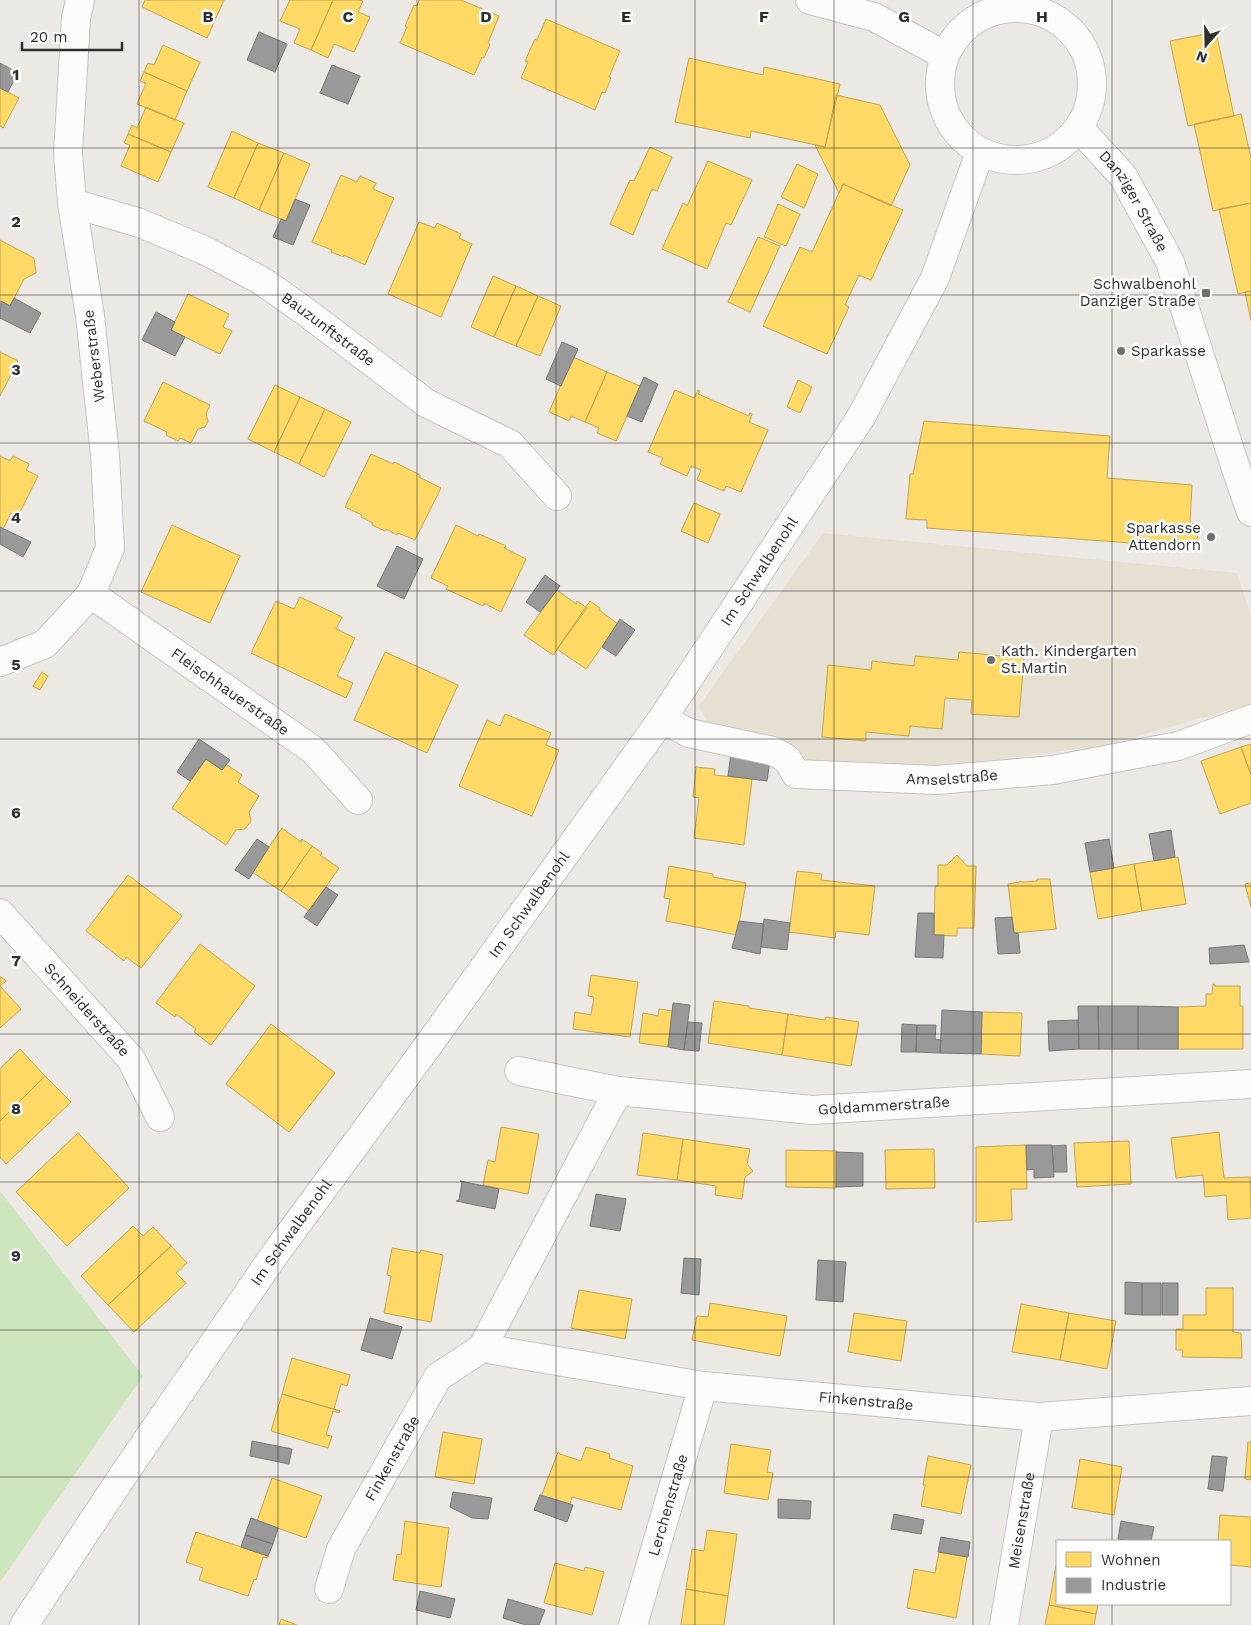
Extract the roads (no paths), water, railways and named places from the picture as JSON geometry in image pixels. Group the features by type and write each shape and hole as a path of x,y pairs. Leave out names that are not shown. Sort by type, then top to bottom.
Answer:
{"street":[{"name":"Weberstraße","path":"0,662 45,644 91,594 110,548 105,455 90,316 72,203 68,153 76,18 80,0"},
{"path":"810,0 874,17 944,55"},
{"path":"1043,6 1066,25 1085,50 1093,81 1091,104 1073,136 1051,152 1018,161 980,152 959,136 946,117 939,91 944,55 955,36 979,16 1003,8 1043,6"},
{"name":"Danziger Straße","path":"1079,128 1123,176 1170,262 1251,512"},
{"name":"Im Schwalbenohl","path":"24,1625 126,1471 275,1254 427,1047 662,719 861,417 935,278 980,152"},
{"name":"Bauzunftstraße","path":"72,203 140,223 206,251 262,281 426,402 510,444 557,496"},
{"name":"Fleischhauerstraße","path":"91,594 313,750 358,800"},
{"name":"Amselstraße","path":"662,719 689,733 773,751 786,759 796,774 937,780 1053,770 1178,746 1251,719"},
{"name":"Schneiderstraße","path":"0,913 131,1059 160,1117"},
{"name":"Goldammerstraße","path":"519,1071 618,1091 812,1110 1251,1084"},
{"name":"Finkenstraße","path":"329,1589 341,1549 438,1377 482,1348 618,1091"},
{"name":"Finkenstraße","path":"482,1348 703,1386 1039,1417 1251,1401"},
{"name":"Lerchenstraße","path":"633,1625 703,1386"},
{"name":"Meisenstraße","path":"1004,1625 1039,1417"}],"place":[{"name":"Schwalbenohl Danziger Straße","path":"1206,293"},
{"name":"Sparkasse","path":"1121,351"},
{"name":"Sparkasse Attendorn","path":"1211,537"},
{"name":"Kath. Kindergarten St.Martin","path":"991,660"}]}
